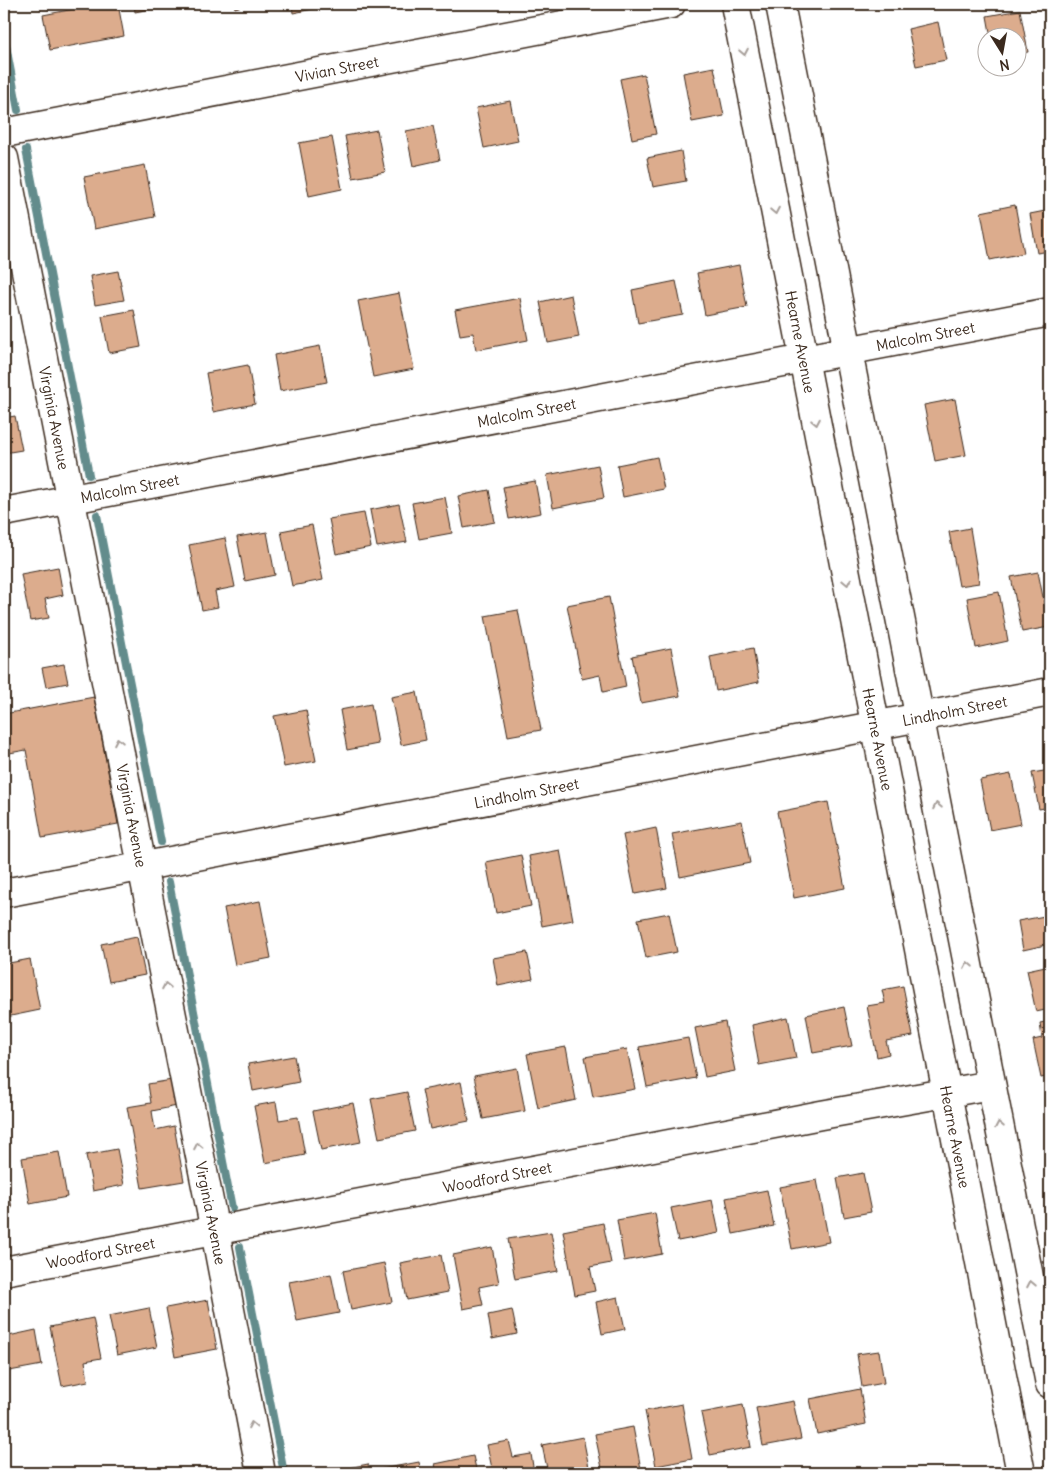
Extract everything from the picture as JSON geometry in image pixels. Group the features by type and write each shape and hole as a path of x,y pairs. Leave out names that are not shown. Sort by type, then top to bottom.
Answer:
{"street":[{"name":"Vivian Street","path":"4,133 671,4"},
{"name":"Hearne Avenue","path":"735,4 1021,1473"},
{"path":"780,4 1050,1384"},
{"name":"Virginia Avenue","path":"4,158 262,1473"},
{"name":"Malcolm Street","path":"4,512 1050,312"},
{"name":"Lindholm Street","path":"4,892 1050,692"},
{"name":"Woodford Street","path":"4,1271 991,1085"}],"building":[{"path":"100,4 118,4 124,36 50,50 43,15"},
{"path":"134,4 170,4 170,5 135,12"},
{"path":"234,4 249,4 235,8"},
{"path":"292,4 322,4 323,7 293,13"},
{"path":"1020,10 1023,28 989,28 987,16"},
{"path":"938,22 946,60 916,66 908,29"},
{"path":"714,67 724,116 692,122 683,73"},
{"path":"644,74 656,134 632,139 620,79"},
{"path":"510,101 518,141 484,148 476,108"},
{"path":"433,126 440,160 413,166 406,131"},
{"path":"377,130 385,172 353,178 345,136"},
{"path":"332,137 342,189 309,196 299,143"},
{"path":"681,151 686,181 653,187 647,158"},
{"path":"145,165 155,217 94,229 84,177"},
{"path":"1015,205 1024,253 990,260 981,212"},
{"path":"1050,210 1050,251 1037,253 1030,214"},
{"path":"4,263 9,290 4,291"},
{"path":"739,265 747,307 705,315 697,273"},
{"path":"118,271 124,300 95,305 90,276"},
{"path":"676,281 683,315 638,323 632,290"},
{"path":"399,293 414,369 373,377 358,301"},
{"path":"571,295 579,337 548,343 540,302"},
{"path":"520,298 528,340 476,350 473,333 460,335 455,310"},
{"path":"134,310 141,347 109,353 102,316"},
{"path":"320,346 327,382 280,391 274,355"},
{"path":"248,365 255,404 213,412 206,373"},
{"path":"955,399 966,455 935,461 924,405"},
{"path":"15,416 22,450 4,453 4,418"},
{"path":"657,457 664,489 623,497 617,465"},
{"path":"598,465 604,498 553,508 547,475"},
{"path":"535,481 541,513 509,519 503,487"},
{"path":"489,490 495,522 464,528 458,496"},
{"path":"445,497 452,533 419,539 412,503"},
{"path":"399,504 407,542 377,547 370,510"},
{"path":"364,513 371,547 336,554 329,519"},
{"path":"312,525 323,580 292,586 281,531"},
{"path":"970,528 979,583 959,586 949,532"},
{"path":"267,532 275,575 245,581 237,537"},
{"path":"225,538 235,587 215,591 218,607 202,610 189,545"},
{"path":"58,567 63,595 45,599 49,618 30,621 21,574"},
{"path":"1038,572 1049,627 1022,632 1011,577"},
{"path":"999,592 1008,641 976,648 967,598"},
{"path":"609,597 626,687 603,692 600,675 582,679 567,605"},
{"path":"518,610 541,730 508,736 485,616"},
{"path":"671,648 680,696 641,703 632,656"},
{"path":"753,648 759,682 716,691 710,657"},
{"path":"64,664 68,683 46,687 42,668"},
{"path":"417,692 426,740 401,745 391,697"},
{"path":"94,697 118,824 42,838 26,750 4,754 4,714"},
{"path":"371,704 378,744 347,750 340,710"},
{"path":"306,710 316,761 284,767 274,716"},
{"path":"1050,770 1050,807 1039,809 1032,773"},
{"path":"1011,774 1021,824 990,830 980,780"},
{"path":"828,802 845,888 794,898 777,812"},
{"path":"742,821 750,863 680,877 672,834"},
{"path":"656,828 667,888 635,894 623,835"},
{"path":"560,850 573,920 542,926 529,856"},
{"path":"521,855 531,906 496,913 486,862"},
{"path":"260,901 271,958 235,965 224,908"},
{"path":"669,913 677,952 646,958 638,919"},
{"path":"1050,915 1050,944 1023,950 1018,921"},
{"path":"137,937 145,975 109,982 101,944"},
{"path":"527,952 533,979 498,986 493,958"},
{"path":"30,959 40,1010 6,1017 4,1004 4,964"},
{"path":"1050,965 1050,1009 1036,1012 1027,970"},
{"path":"903,986 913,1036 886,1041 889,1054 877,1057 867,1006 885,1003 882,990"},
{"path":"844,1007 852,1046 813,1053 806,1015"},
{"path":"788,1017 796,1058 759,1065 752,1025"},
{"path":"1050,1021 1050,1076 1041,1078 1033,1040 1042,1038 1040,1023"},
{"path":"725,1022 735,1071 705,1077 695,1028"},
{"path":"688,1038 696,1078 647,1087 639,1047"},
{"path":"566,1047 576,1100 538,1108 527,1054"},
{"path":"627,1049 635,1089 593,1097 585,1057"},
{"path":"294,1056 299,1082 253,1091 248,1064"},
{"path":"517,1068 525,1111 483,1119 474,1076"},
{"path":"172,1080 177,1106 152,1111 155,1130 174,1126 184,1181 142,1188 127,1107 151,1103 148,1084"},
{"path":"461,1082 469,1121 430,1129 422,1090"},
{"path":"407,1092 415,1131 379,1138 371,1099"},
{"path":"276,1102 279,1120 298,1117 305,1155 265,1163 254,1106"},
{"path":"353,1103 361,1142 321,1150 313,1111"},
{"path":"1047,1104 1050,1104 1050,1122"},
{"path":"117,1149 124,1185 93,1191 86,1155"},
{"path":"59,1152 67,1197 30,1204 22,1158"},
{"path":"4,1170 12,1208 4,1210"},
{"path":"863,1173 871,1212 844,1217 837,1178"},
{"path":"817,1180 829,1242 792,1249 780,1187"},
{"path":"767,1190 774,1226 733,1234 726,1198"},
{"path":"712,1200 719,1233 678,1241 671,1208"},
{"path":"655,1213 662,1254 624,1261 617,1220"},
{"path":"603,1223 611,1263 590,1267 595,1291 575,1295 563,1231"},
{"path":"551,1232 558,1271 515,1279 508,1239"},
{"path":"492,1247 499,1283 479,1287 483,1305 463,1309 453,1255"},
{"path":"441,1255 448,1292 407,1300 400,1263"},
{"path":"384,1263 392,1302 351,1310 343,1271"},
{"path":"331,1274 339,1313 297,1321 289,1282"},
{"path":"618,1297 625,1329 602,1334 596,1302"},
{"path":"208,1300 217,1349 175,1357 166,1308"},
{"path":"149,1308 157,1347 117,1355 109,1316"},
{"path":"512,1310 517,1334 492,1339 488,1315"},
{"path":"93,1318 101,1358 85,1361 88,1381 62,1386 50,1327"},
{"path":"36,1330 42,1365 4,1372 4,1337"},
{"path":"879,1351 884,1383 862,1387 857,1354"},
{"path":"860,1389 866,1424 817,1434 810,1399"},
{"path":"793,1401 801,1439 763,1446 756,1408"},
{"path":"682,1404 692,1459 656,1466 645,1411"},
{"path":"743,1405 751,1447 710,1455 701,1413"},
{"path":"633,1427 641,1469 620,1473 603,1473 595,1434"},
{"path":"583,1437 590,1473 548,1473 542,1445"},
{"path":"509,1441 513,1457 531,1454 534,1473 493,1473 487,1445"},
{"path":"473,1456 477,1473 437,1473 435,1464"},
{"path":"419,1462 421,1473 382,1473 382,1469"},
{"path":"368,1464 370,1473 334,1473 333,1471"}],"waterway":[{"path":"4,35 18,110"},
{"path":"26,150 89,475"},
{"path":"97,515 161,842"},
{"path":"169,882 232,1208"},
{"path":"240,1247 284,1473"}],"railway":[{"path":"1044,1473 1050,1462"}]}
